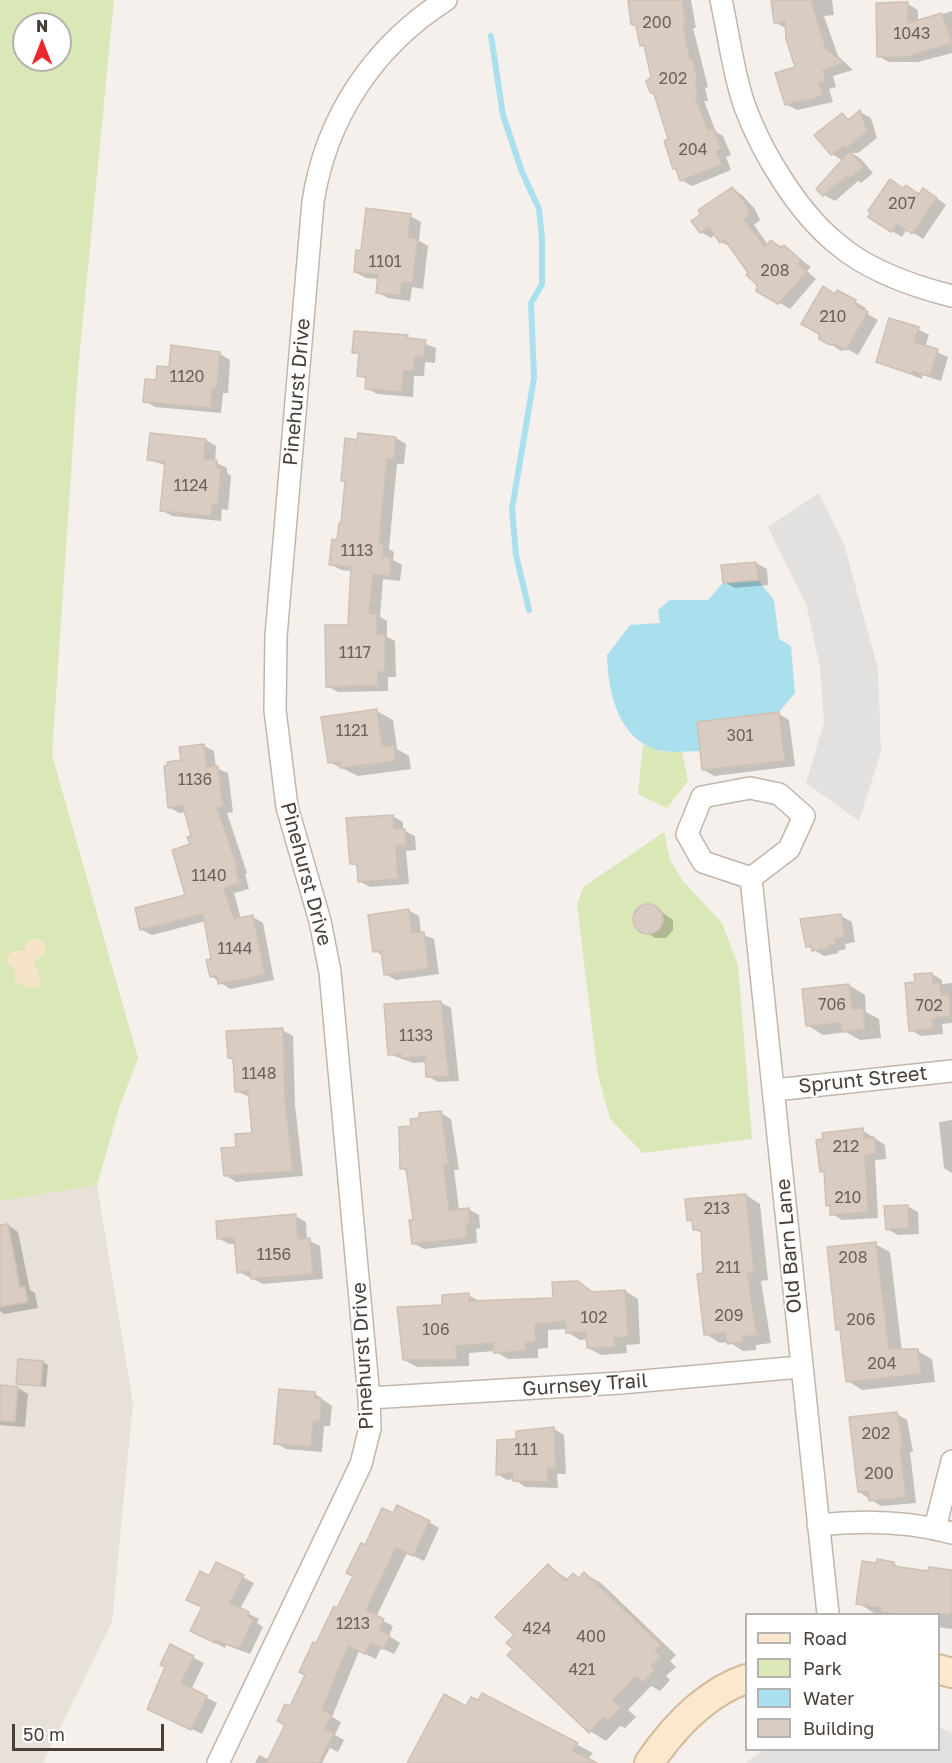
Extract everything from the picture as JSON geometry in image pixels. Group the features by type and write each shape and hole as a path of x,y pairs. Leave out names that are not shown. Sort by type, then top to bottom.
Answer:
{"street":[{"name":"Pinehurst Drive","path":"218,1763 361,1464 370,1428 330,972 320,921 293,830 283,784 275,710 276,636 313,202 322,158 340,115 367,72 402,33 446,0"},
{"path":"721,0 744,105 765,151 790,191 836,243 872,267 928,290 952,296"},
{"path":"750,789 778,794 804,816 789,849 751,878 703,862 687,834 702,796 750,789"},
{"name":"Old Barn Lane","path":"751,878 775,1090 800,1366 828,1613"},
{"name":"Sprunt Street","path":"775,1090 952,1071"},
{"name":"Gurnsey Trail","path":"369,1398 621,1383 800,1366"},
{"path":"818,1525 874,1522 944,1531 952,1461"},
{"path":"649,1763 665,1739 703,1702 745,1680"}],"shaded area":[{"path":"819,493 844,544 878,669 881,752 859,821 806,783 824,722 820,667 806,604 768,527"},
{"path":"97,1185 133,1403 112,1622 43,1763 0,1763 0,1201"},
{"path":"940,1727 952,1733 952,1763 745,1763 762,1751 940,1751"}],"green space":[{"path":"0,0 114,0 78,370 52,755 138,1058 119,1108 97,1185 0,1201"},
{"path":"643,745 664,752 682,750 688,781 667,808 638,794"},
{"path":"664,832 670,860 683,881 722,923 738,965 752,1139 643,1153 610,1119 598,1075 577,905 583,887"}],"sand":[{"path":"33,938 42,940 46,950 43,956 34,961 41,981 38,987 34,988 14,980 15,970 5,960 12,951 24,951 27,942"}],"water":[{"path":"758,580 774,600 779,639 791,646 795,693 779,712 697,722 700,751 663,751 648,746 636,738 626,727 614,700 607,655 630,625 660,623 658,610 670,600 708,600 723,583"}],"building":[{"path":"628,0 682,0 686,22 683,23 690,60 693,59 698,82 695,83 698,95 695,96 708,130 713,128 721,149 716,151 722,165 680,181 676,169 673,169 664,141 668,139 654,94 650,92 646,81 651,77 644,45 640,46 636,26 631,24"},
{"path":"771,0 811,0 826,49 844,63 823,70 826,81 819,83 823,96 785,105 775,73 795,67 786,39 785,22 774,23"},
{"path":"908,2 908,23 942,13 952,43 907,57 877,57 876,3"},
{"path":"860,110 867,131 847,148 845,146 831,155 814,135 842,113 848,120"},
{"path":"850,151 864,167 849,178 847,176 823,196 816,189"},
{"path":"890,179 903,188 906,185 919,194 923,188 937,198 912,234 897,224 891,232 868,217 871,213 868,211"},
{"path":"732,187 744,201 750,214 744,219 765,247 771,240 781,248 784,245 801,260 798,264 807,272 778,304 756,291 757,285 746,275 748,273 725,240 720,243 709,227 700,233 691,221 701,214 698,210"},
{"path":"366,208 411,214 408,237 418,239 412,283 402,282 400,296 376,293 378,275 354,272 356,250 361,250"},
{"path":"823,286 835,294 837,290 856,300 854,304 868,312 846,350 819,339 819,334 801,324"},
{"path":"889,318 919,327 914,342 938,349 930,376 912,371 911,374 876,362"},
{"path":"354,331 408,335 407,338 426,340 424,357 415,357 413,371 404,371 402,392 365,389 366,377 357,376 359,353 352,353"},
{"path":"171,345 220,352 217,388 212,388 211,408 143,402 145,379 156,380 157,366 169,367"},
{"path":"150,433 206,439 204,459 217,460 216,468 221,468 218,505 212,504 211,516 160,511 165,462 147,460"},
{"path":"358,433 396,437 394,459 387,459 379,544 384,544 383,557 391,557 390,576 373,574 369,614 377,614 377,634 385,634 385,672 378,672 378,686 326,687 325,625 348,625 351,567 329,565 332,539 337,540 339,523 341,523 345,481 341,481 345,438 357,440"},
{"path":"756,562 758,580 723,583 721,565"},
{"path":"377,709 382,746 394,745 395,761 340,768 340,762 328,763 321,717"},
{"path":"779,712 785,761 702,770 697,722"},
{"path":"204,744 207,767 218,766 223,807 217,808 238,868 235,869 240,883 224,888 234,919 253,915 265,975 218,984 217,976 210,977 206,960 211,959 203,914 140,930 135,908 185,895 172,850 190,844 187,837 191,836 183,806 168,808 164,766 168,765 167,762 181,760 179,747"},
{"path":"393,815 394,829 405,829 406,845 396,846 398,879 358,882 357,864 350,864 346,818"},
{"path":"648,904 654,905 662,913 662,925 654,933 648,934 642,933 634,925 633,919 634,913 642,905"},
{"path":"409,909 412,933 424,932 429,968 384,975 381,951 373,952 368,915"},
{"path":"841,914 845,937 835,939 836,944 828,948 812,951 811,946 806,947 800,919"},
{"path":"932,973 933,983 940,983 941,995 949,994 951,1016 932,1018 933,1029 909,1031 905,983 915,982 914,974"},
{"path":"849,984 852,1009 863,1008 865,1029 842,1032 841,1023 806,1026 802,989"},
{"path":"441,1001 449,1076 426,1077 425,1056 401,1058 401,1054 388,1055 384,1004"},
{"path":"283,1028 285,1098 293,1171 224,1176 221,1148 236,1147 235,1134 252,1133 248,1091 235,1092 233,1058 228,1058 226,1031"},
{"path":"441,1111 449,1165 444,1165 449,1210 469,1208 470,1223 466,1224 467,1238 412,1244 409,1220 413,1220 406,1168 400,1169 399,1127 411,1126 410,1119 419,1118 419,1113"},
{"path":"863,1128 864,1139 874,1137 876,1153 865,1155 868,1212 830,1215 830,1205 826,1206 824,1171 820,1172 816,1140 823,1139 822,1133"},
{"path":"746,1194 754,1273 747,1273 757,1335 742,1337 743,1342 727,1344 726,1333 704,1335 697,1274 703,1273 701,1230 693,1230 692,1220 687,1221 685,1199"},
{"path":"908,1205 909,1228 886,1230 884,1206"},
{"path":"296,1214 298,1239 310,1238 313,1274 251,1279 250,1271 237,1273 234,1238 217,1239 216,1221"},
{"path":"8,1224 20,1287 25,1286 28,1302 0,1307 0,1225"},
{"path":"876,1242 889,1349 918,1349 921,1374 846,1382 840,1330 836,1330 827,1247"},
{"path":"578,1281 592,1292 625,1290 628,1337 614,1338 615,1347 587,1348 586,1332 566,1333 565,1321 535,1324 536,1342 526,1342 526,1351 494,1353 493,1343 456,1346 457,1360 403,1360 397,1307 442,1305 442,1295 469,1293 469,1301 553,1298 552,1282"},
{"path":"18,1359 43,1361 41,1386 16,1384"},
{"path":"0,1385 18,1387 15,1422 0,1421"},
{"path":"279,1389 315,1392 315,1398 321,1398 320,1421 313,1421 311,1447 274,1444"},
{"path":"897,1412 903,1447 900,1447 906,1497 869,1501 868,1491 858,1492 849,1417"},
{"path":"554,1427 556,1469 547,1469 548,1482 513,1481 512,1472 496,1475 497,1440 516,1439 516,1431"},
{"path":"397,1505 430,1521 413,1556 396,1548 366,1610 384,1619 379,1630 390,1635 383,1649 370,1643 365,1654 348,1646 322,1710 332,1715 325,1729 334,1733 319,1763 266,1763 285,1725 277,1721 285,1704 290,1706 305,1675 299,1672 313,1642 316,1643 334,1606 337,1608 353,1576 346,1573 361,1543 365,1545 382,1508 393,1513"},
{"path":"877,1559 894,1562 893,1566 928,1571 929,1567 952,1570 952,1614 888,1613 881,1612 881,1608 856,1604 862,1561 876,1563"},
{"path":"216,1562 244,1575 230,1603 249,1612 247,1616 253,1620 239,1649 215,1640 215,1643 190,1631 202,1607 186,1600 200,1571 209,1576"},
{"path":"548,1564 566,1581 573,1573 579,1578 584,1572 661,1645 655,1651 661,1657 651,1666 655,1670 643,1683 636,1676 613,1700 621,1707 608,1720 604,1717 589,1733 507,1655 513,1649 506,1643 514,1635 495,1617"},
{"path":"170,1644 194,1656 181,1683 207,1696 191,1730 147,1709 165,1667 160,1665"},
{"path":"482,1693 578,1743 572,1750 597,1763 407,1763 444,1694 466,1706 471,1697 478,1700"}],"waterway":[{"path":"491,36 503,115 522,172 539,209 542,239 542,284 531,303 534,378 512,509 516,555 529,610"}]}
